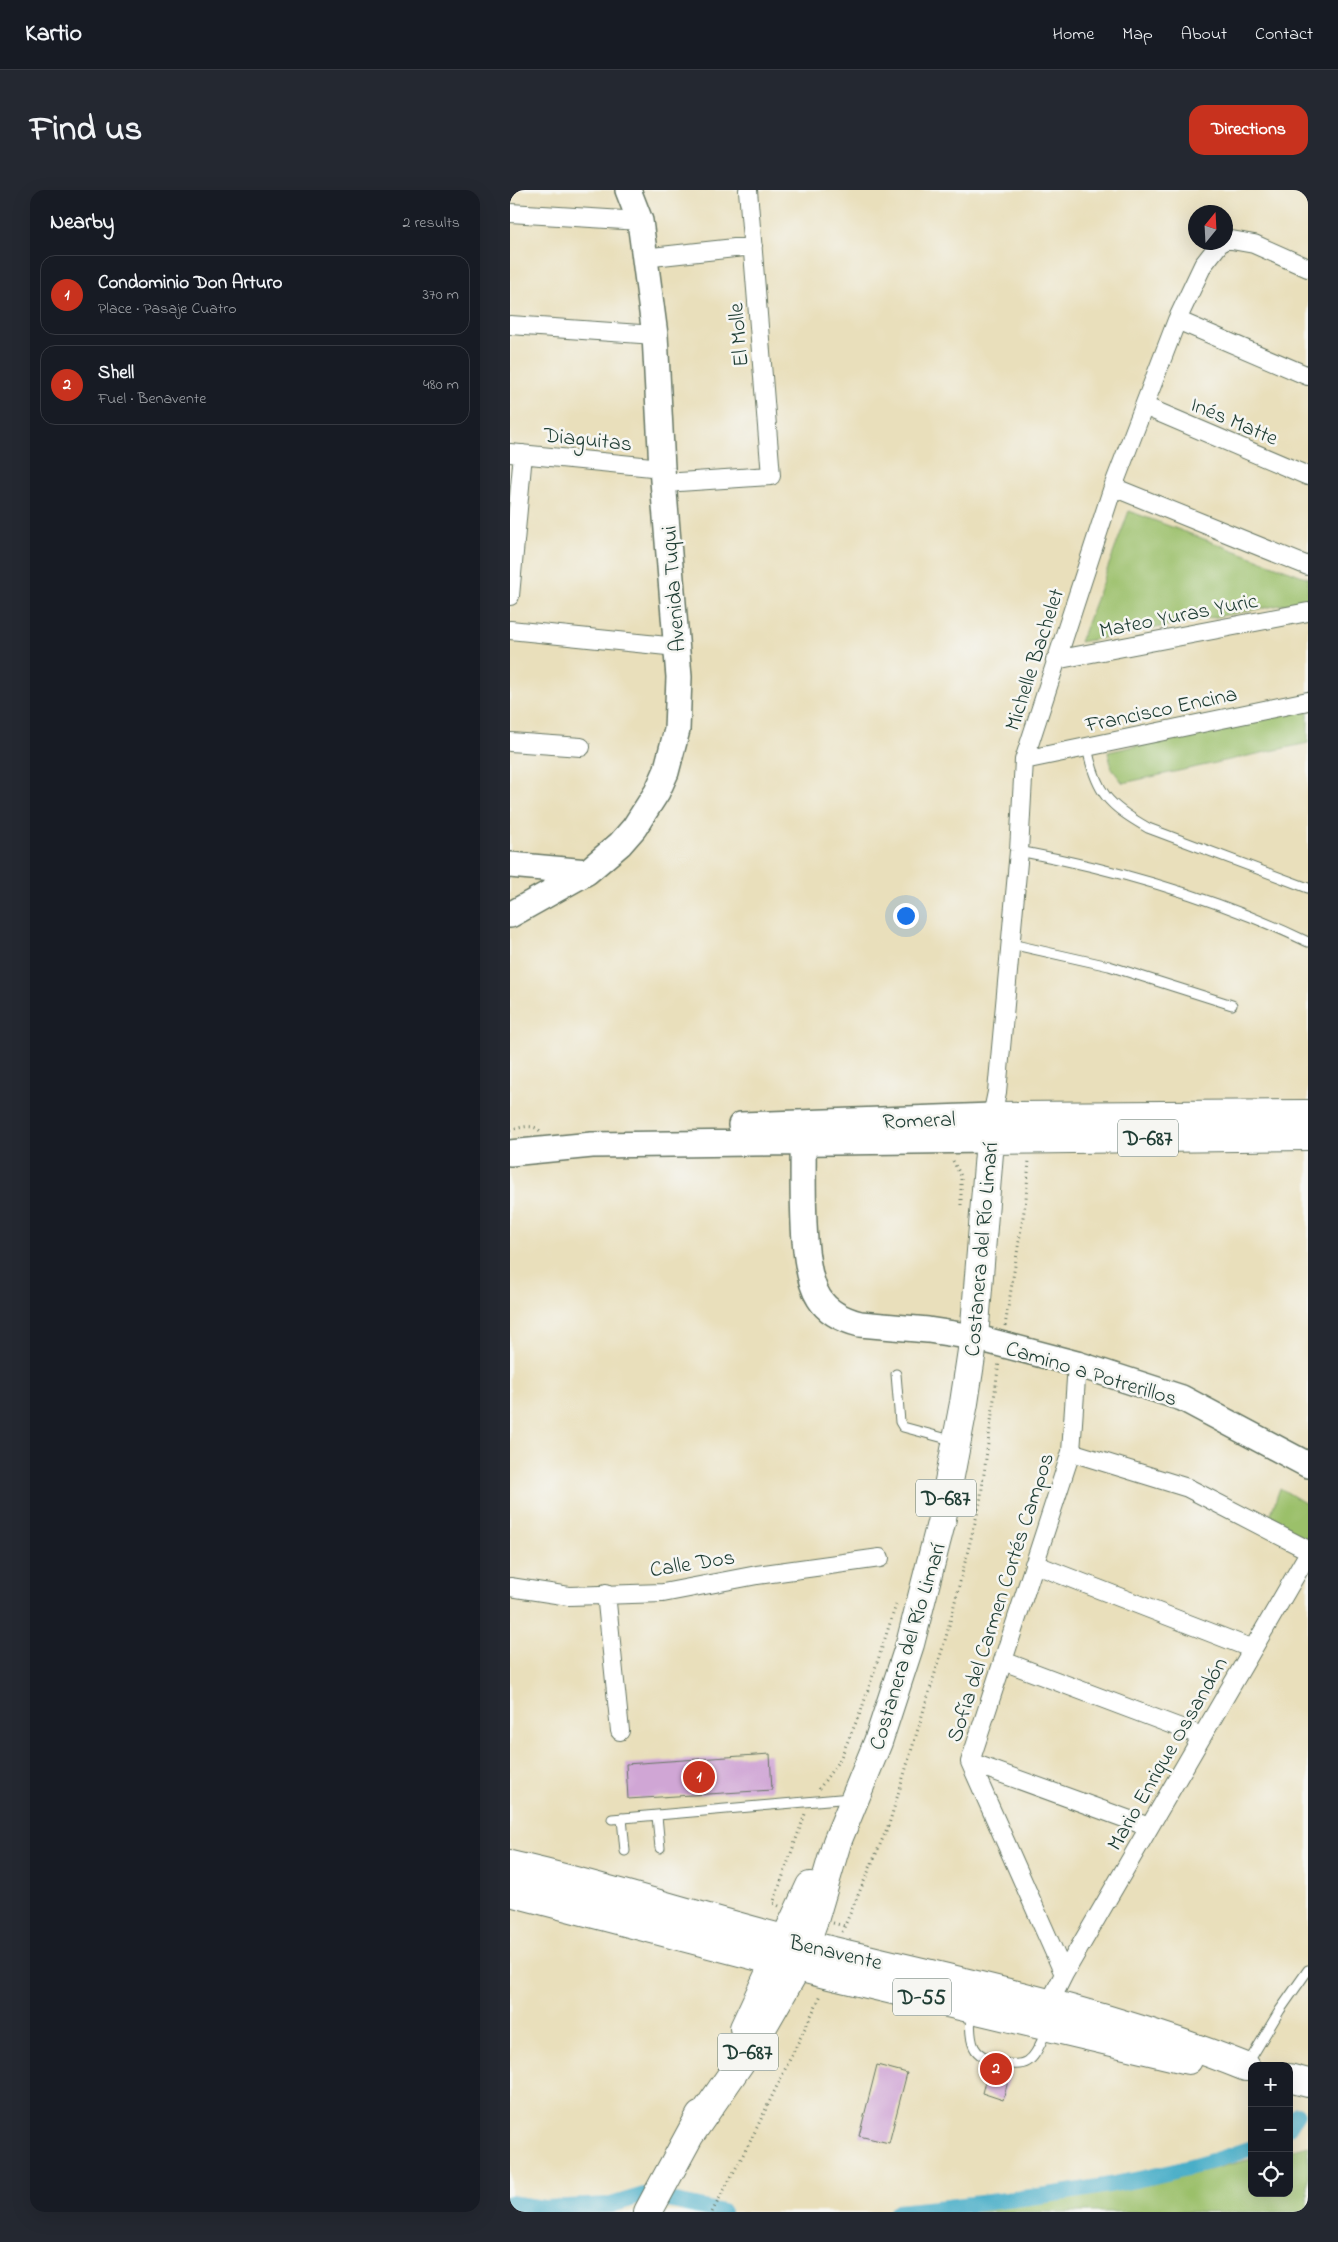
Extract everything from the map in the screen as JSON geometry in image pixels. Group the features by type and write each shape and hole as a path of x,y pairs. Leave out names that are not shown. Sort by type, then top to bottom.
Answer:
{"main road":[{"name":"Romeral","path":"990,1128 1308,1114"},
{"name":"Romeral","path":"990,1128 1030,1139 1308,1136"},
{"name":"Costanera del Río Limarí","path":"648,2212 692,2132 751,2047 856,1798 878,1742 910,1644 941,1524 974,1337 990,1128"},
{"name":"Costanera del Río Limarí","path":"791,1953 797,1912 837,1842"},
{"name":"Benavente","path":"510,1865 791,1953"},
{"name":"Benavente","path":"510,1892 791,1953 1048,2016 1172,2057 1248,2068"},
{"name":"Benavente","path":"830,1962 970,2008 1048,2016"},
{"path":"1293,2079 1308,2083"}],"street":[{"name":"Avenida Tuqui","path":"510,915 587,872 604,859 634,828 653,798 666,772 674,744 679,712 676,646 655,335 640,221 628,190"},
{"name":"El Molle","path":"748,190 771,476"},
{"path":"510,213 640,221"},
{"path":"1233,240 1254,244 1308,268"},
{"path":"644,258 753,246"},
{"name":"Michelle Bachelet","path":"990,1128 997,1092 1019,851 1024,760 1055,660 1113,487 1177,320 1203,265 1215,250"},
{"path":"1177,320 1308,376"},
{"path":"510,325 655,335"},
{"name":"Inés Matte","path":"1144,406 1308,476"},
{"path":"510,596 517,453"},
{"name":"Diaguitas","path":"517,453 663,475 771,476"},
{"path":"1113,487 1308,566"},
{"name":"Mateo Yuras Yuric","path":"1055,660 1308,612"},
{"path":"510,630 676,646"},
{"name":"Francisco Encina","path":"1024,760 1308,701"},
{"path":"510,742 581,747"},
{"path":"510,865 587,872"},
{"name":"Romeral","path":"510,1153 592,1145 803,1141 990,1128"},
{"name":"Romeral","path":"592,1145 678,1129 990,1128"},
{"name":"Camino a Potrerillos","path":"803,1141 806,1251 814,1290 825,1306 840,1317 860,1324 928,1330 974,1337 1077,1364 1182,1398 1308,1465"},
{"name":"Sofía del Carmen Cortés Campos","path":"1064,1974 970,1762 1070,1452 1077,1364"},
{"path":"1070,1452 1188,1488 1308,1552"},
{"name":"Mario Enrique Ossandón","path":"1048,2016 1064,1974 1308,1552"},
{"name":"Calle Dos","path":"510,1586 569,1596 606,1593 663,1593 756,1575 880,1558"},
{"path":"1034,1564 1253,1649"},
{"path":"606,1593 620,1731"},
{"path":"1003,1661 1202,1736"},
{"path":"970,1762 1149,1827"}],"lane":[{"path":"1087,747 1098,786 1112,804 1131,818 1148,828 1308,888"},
{"path":"1019,851 1065,860 1156,883 1254,918 1308,942"},
{"path":"1010,944 1108,966 1232,1004"},
{"path":"896,1374 900,1422 903,1427 910,1431 957,1441"},
{"path":"612,1819 856,1798"},
{"path":"657,1816 660,1848"},
{"path":"622,1818 625,1851"},
{"path":"1252,2062 1280,2010 1308,1970"},
{"path":"970,2008 971,2038 975,2049 984,2057 1013,2066 1023,2064 1032,2057 1048,2016"}],"path":[{"path":"712,2212 749,2144 823,1992 830,1962 889,1824 946,1637 980,1503 1001,1345 1026,1199 1030,1139"},
{"path":"950,1158 957,1165 961,1176 961,1217"},
{"path":"797,1912 773,1904 809,1802 840,1759 861,1711 898,1598"}],"green space":[{"path":"1129,511 1308,578 1308,600 1080,642"},
{"path":"1308,708 1308,743 1123,783 1112,769 1108,752"},
{"path":"1280,1488 1308,1505 1308,1546 1268,1522"},
{"path":"1308,2145 1308,2212 950,2212 1152,2184 1248,2160 1248,2197 1293,2197 1293,2149"}],"building":[{"path":"770,1754 772,1790 628,1799 626,1764"},
{"path":"877,2065 907,2073 889,2143 859,2136"},
{"path":"989,2066 1011,2070 1003,2100 982,2093"}],"waterway":[{"path":"1293,2120 1297,2114"},
{"path":"897,2212 986,2203 1122,2183 1210,2162 1248,2149"},
{"path":"510,2203 544,2208 611,2205 644,2195 723,2212"}],"place":[{"name":"Condominio Don Arturo","path":"699,1777"},
{"name":"Shell","path":"996,2069"}]}
